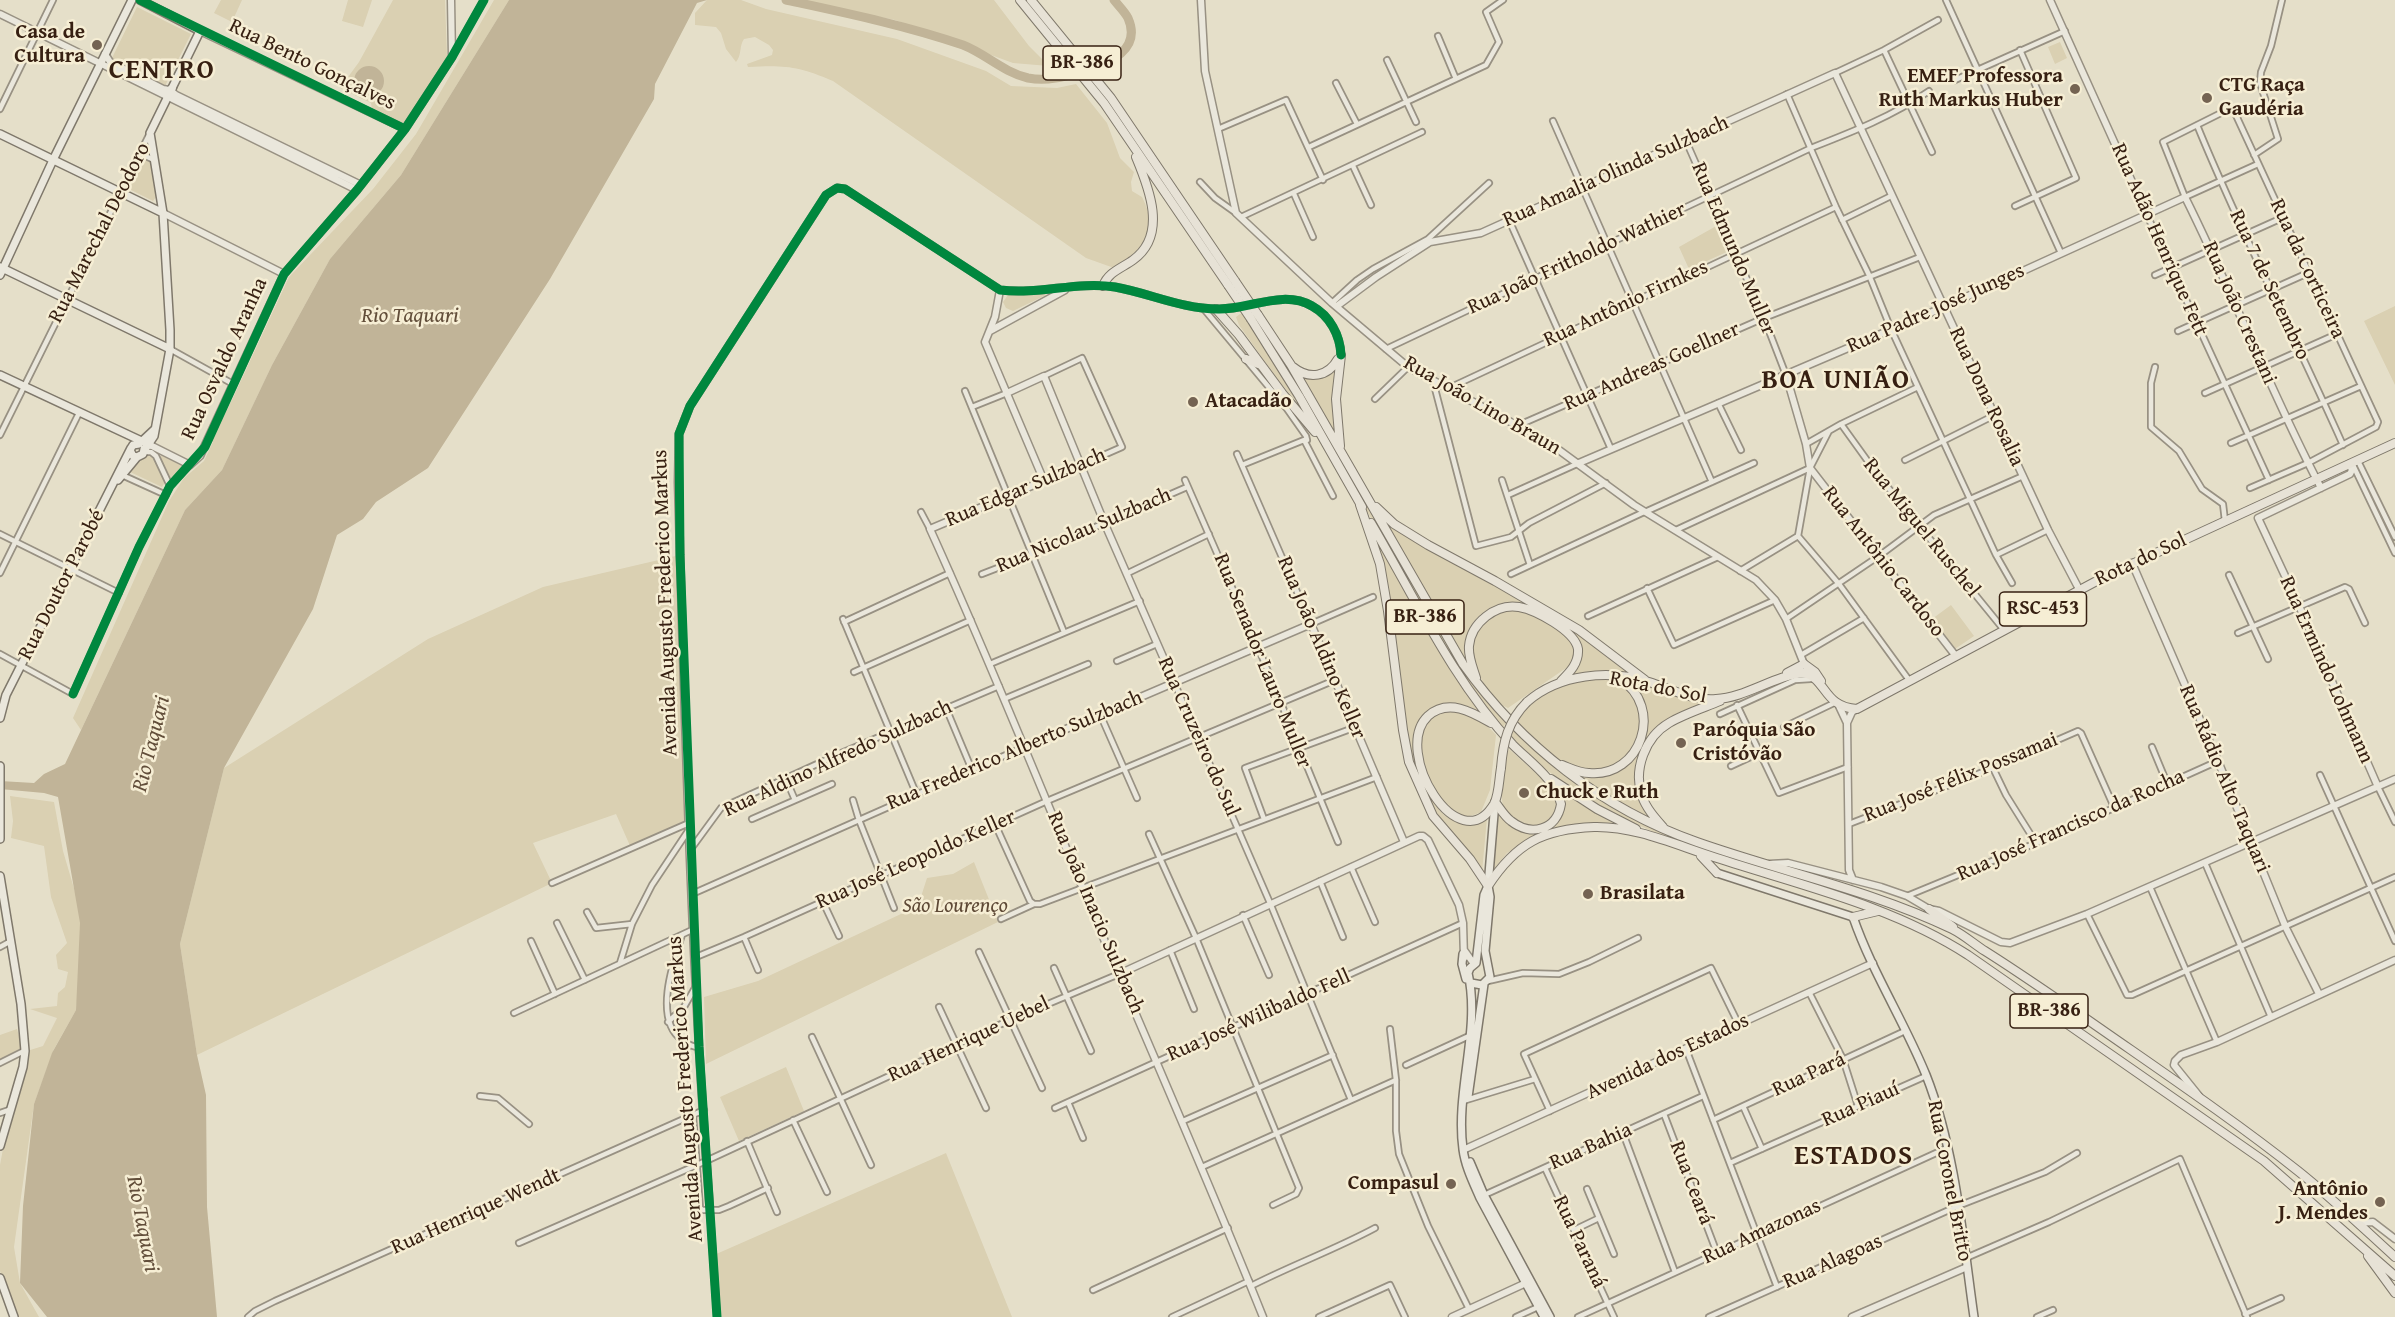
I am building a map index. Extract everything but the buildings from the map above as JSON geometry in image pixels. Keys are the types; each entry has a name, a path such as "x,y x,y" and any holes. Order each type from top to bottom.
{"highway":[{"name":"BR-386","path":"1020,0 1051,30 1111,98 1232,283 1291,365 1445,633 1478,685 1532,744 1606,800 1666,830 1697,842 1880,899 1956,931 2290,1164 2395,1257"},
{"name":"BR-386","path":"1031,0 1131,144 1232,283"},
{"path":"1099,286 1111,273 1137,257 1152,228 1154,216 1149,190 1131,144"},
{"path":"1216,309 1327,446"},
{"name":"BR-386","path":"1255,317 1360,505 1455,668 1495,726 1542,773 1597,809 1652,837 1884,910 1928,931 1968,955 2245,1148 2289,1181 2395,1276"},
{"path":"1291,365 1307,375 1317,375 1330,369 1341,355"},
{"path":"1341,355 1336,399 1341,451"},
{"path":"1246,359 1263,366"},
{"name":"Rota do Sol","path":"1857,709 2079,589 2316,479 2355,466 2395,443"},
{"path":"1369,499 1394,524 1579,630 1646,681"},
{"path":"1360,505 1374,541 1382,576 1402,730 1409,762 1433,816 1466,854 1488,886 1505,860 1515,850 1529,842 1561,831 1606,827 1652,837"},
{"path":"1478,685 1470,655 1472,634 1485,617 1499,609 1510,607 1518,607 1542,617 1572,636 1576,643 1578,657 1571,671 1561,681"},
{"path":"1804,664 1808,674 1835,702 1857,709"},
{"path":"1779,680 1799,670 1804,664"},
{"path":"1804,664 1815,672 1835,702"},
{"name":"Rota do Sol","path":"1758,687 1804,664"},
{"name":"Rota do Sol","path":"1496,802 1504,741 1510,725 1527,702 1542,690 1561,681 1586,677 1616,677 1646,681 1699,698 1726,699 1799,673 1808,674"},
{"path":"1553,760 1581,772 1598,773 1617,768 1634,753 1642,735 1642,706 1634,691 1616,677"},
{"path":"1666,830 1642,798 1640,778 1642,757 1652,739 1664,726 1726,699"},
{"path":"1495,726 1470,711 1449,708 1435,712 1425,719 1416,740 1417,751 1431,789 1438,802 1451,816 1460,819 1476,819 1488,812 1496,802 1504,814 1516,824 1537,830 1550,826 1557,817 1561,804 1554,788 1542,773"},
{"path":"1694,851 1717,873"},
{"path":"1929,909 1947,921 1956,931"},
{"path":"1853,917 1884,910"},
{"path":"2359,1243 2395,1293"}],"main road":[{"path":"132,0 1,270 170,348"},
{"name":"Rua Bento Gonçalves","path":"140,0 200,31"},
{"name":"Rua Marechal Deodoro","path":"150,133 200,31"},
{"path":"124,433 136,445 150,445 170,348 170,314 161,197 150,133"},
{"path":"0,134 119,191 161,214"},
{"path":"0,375 124,433 144,452"},
{"path":"137,457 132,454 136,445 155,429"},
{"name":"Rua Doutor Parobé","path":"0,718 1,704 112,486 136,445"},
{"name":"Rua Doutor Parobé","path":"112,486 150,445"},
{"path":"0,766 0,839"},
{"path":"1466,1100 1486,982 1490,974 1485,951 1496,802"},
{"path":"1717,873 1853,917"},
{"path":"0,876 21,1004 25,1051 23,1067 0,1146"},
{"path":"1488,886 1484,895 1475,963 1468,973 1472,983 1472,992 1465,1150 1482,1196 1544,1317"},
{"name":"Rua Coronel Britto","path":"1853,917 1926,1076 1947,1148 1974,1317"},
{"path":"1463,952 1463,969 1472,992"},
{"path":"1475,963 1487,966"},
{"path":"1472,983 1476,985 1486,982"},
{"path":"1482,1196 1550,1317"},
{"path":"0,1278 14,1317"}],"street":[{"path":"0,108 53,0"},
{"path":"451,0 452,57"},
{"name":"Rua Osvaldo Aranha","path":"21,665 73,694 139,547 170,486 206,447 284,274 359,187 405,129 452,57 484,0"},
{"path":"1201,0 1205,71 1238,215"},
{"path":"1486,12 1503,0"},
{"path":"1946,0 2061,254"},
{"name":"Rua Adão Henrique Fett","path":"2050,0 2269,480"},
{"path":"2254,155 2278,139 2260,83 2261,72 2271,46 2282,0"},
{"path":"1309,147 1486,65 1499,42 1481,6"},
{"path":"0,14 166,98 203,112 359,187"},
{"name":"Rua Amalia Olinda Sulzbach","path":"1334,305 1429,240 1481,233 1835,73 1884,50 1938,20"},
{"name":"Rua Bento Gonçalves","path":"200,31 405,129"},
{"path":"1955,80 2065,31"},
{"path":"1438,36 1456,79"},
{"path":"1884,50 1932,152"},
{"path":"2015,206 2076,178 2020,50"},
{"path":"105,54 110,62 163,89 169,90 173,87 174,94 203,112"},
{"path":"1387,60 1416,122"},
{"name":"Rua Dona Rosalia","path":"1835,73 2048,530 2079,589"},
{"path":"1336,83 1357,124"},
{"name":"Rua João Fritholdo Wathier","path":"1386,349 1811,148 1860,129 1910,105 1929,91"},
{"path":"1787,94 1891,329 1996,555 2012,583"},
{"path":"1218,129 1286,100 1323,180"},
{"name":"Rua da Corticeira","path":"2197,125 2229,109 2234,111 2378,422 2376,427 2343,445"},
{"path":"1553,121 1712,482"},
{"name":"Rua João Crestani","path":"2197,125 2165,140 2163,146 2307,463 2321,488"},
{"name":"Rua 7 de Setembro","path":"2197,125 2220,182 2247,235 2343,445"},
{"path":"1238,215 1294,194 1422,132"},
{"name":"Rua Marechal Deodoro","path":"0,435 119,191 150,133"},
{"name":"Rua Edmundo Muller","path":"1686,141 1764,318 1786,375 1806,444 1810,468 1798,536"},
{"path":"139,153 154,160"},
{"name":"Rua Padre José Junges","path":"1579,463 1944,307 2258,164"},
{"path":"1353,166 1371,205"},
{"path":"1200,182 1215,198 1238,215"},
{"path":"1429,240 1489,183"},
{"name":"Avenida Augusto Frederico Markus","path":"717,1317 699,1047 692,894 678,456 680,430 690,406 826,195 837,188 845,189 1000,290 1021,293 1099,286 1115,287 1146,297 1216,309 1239,308 1281,300 1303,302 1321,312 1337,332 1341,355"},
{"path":"1294,194 1313,237"},
{"path":"1842,220 1891,196"},
{"name":"Rua Antônio Firnkes","path":"1449,388 1836,207"},
{"path":"161,214 284,274"},
{"name":"Rua João Lino Braun","path":"1238,215 1334,305 1408,367 1519,425 1579,463 1645,512 1756,580 1775,600 1786,619 1804,664"},
{"path":"2155,275 2282,218"},
{"path":"1509,220 1611,449"},
{"name":"Rua Andreas Goellner","path":"1519,425 1764,318 1869,275 1920,257"},
{"path":"2178,330 2308,273"},
{"path":"989,332 1069,288"},
{"path":"1000,290 997,310 985,342 1044,480"},
{"path":"1203,308 1287,409 1307,440 1242,465"},
{"path":"997,310 1012,318"},
{"path":"2205,393 2337,334"},
{"path":"170,348 233,384"},
{"name":"Rua Edgar Sulzbach","path":"930,529 1122,447 1082,358 1044,376"},
{"path":"1375,399 1408,367"},
{"path":"2155,367 2151,383 2151,427 2179,451 2202,489 2223,504 2225,521"},
{"path":"972,407 1044,376"},
{"name":"Rua Cruzeiro do Sul","path":"1044,376 1104,522 1238,828 1352,1100"},
{"path":"1433,381 1476,546 1511,537 1606,483"},
{"path":"2231,443 2361,386"},
{"path":"1806,444 1841,424 1918,387"},
{"path":"965,391 1064,632"},
{"path":"1718,403 1741,450"},
{"path":"0,573 79,413"},
{"path":"1905,460 1995,415"},
{"name":"Rua Miguel Ruschel","path":"1841,424 1918,526 2004,630"},
{"path":"1676,530 1810,468 1828,431"},
{"path":"1304,440 1333,496"},
{"path":"150,445 190,465"},
{"path":"2250,488 2343,445"},
{"path":"144,452 154,453 170,486"},
{"name":"Rua João Aldino Keller","path":"1237,454 1404,842"},
{"path":"1508,495 1579,463"},
{"path":"1511,574 1754,463"},
{"path":"2246,512 2258,518 2321,488 2355,466"},
{"path":"2355,466 2395,537"},
{"path":"2355,466 2395,553"},
{"name":"Rua Antônio Cardoso","path":"1810,468 1955,655"},
{"path":"122,475 166,495"},
{"path":"1786,619 1879,556 1934,515 2023,476"},
{"name":"Rua Senador Lauro Muller","path":"1185,480 1258,647 1338,842"},
{"path":"1502,480 1530,565"},
{"name":"Rua Nicolau Sulzbach","path":"982,574 1187,487"},
{"name":"Rua João Inacio Sulzbach","path":"921,512 1005,699 1228,1228 1263,1317"},
{"name":"Rua Ermindo Lohmann","path":"2258,518 2395,822"},
{"path":"1996,555 2048,530"},
{"path":"0,534 118,593"},
{"path":"1128,573 1209,534"},
{"path":"1740,571 1798,536 1839,584 1909,681"},
{"path":"1588,616 1718,557"},
{"name":"Rua Rádio Alto Taquari","path":"2132,563 2218,761 2286,928 2319,994"},
{"path":"916,793 844,620 950,573"},
{"path":"2229,575 2268,659"},
{"path":"2238,633 2253,629 2345,587 2349,589 2365,623"},
{"path":"1647,588 1674,645 1775,600"},
{"name":"Rua Frederico Alberto Sulzbach","path":"692,894 916,793 1373,597"},
{"path":"990,664 1140,601"},
{"path":"1801,655 1864,618"},
{"path":"854,672 971,620"},
{"path":"1117,661 1157,644"},
{"path":"0,654 21,665"},
{"path":"1005,699 1088,664"},
{"path":"1720,714 1795,680 1805,678 1816,681"},
{"name":"Rua José Leopoldo Keller","path":"696,957 744,938 1047,801 1335,680"},
{"name":"Rua Aldino Alfredo Sulzbach","path":"691,849 721,808 999,686"},
{"path":"1784,727 1835,702 1847,723"},
{"path":"1737,705 1779,793 1848,767"},
{"path":"946,708 972,770"},
{"path":"1853,880 1849,870 1847,723 1852,712 1857,709"},
{"path":"1100,714 1137,798"},
{"path":"1264,819 1245,768 1356,727"},
{"name":"Rua José Félix Possamai","path":"1849,824 1993,768 2073,732 2081,733 2114,807"},
{"path":"2152,747 2167,783"},
{"path":"1731,766 1760,753"},
{"name":"Rua José Francisco da Rocha","path":"1907,896 1924,891 2036,843 2218,761"},
{"path":"1993,768 2006,795 2036,843"},
{"path":"2320,775 2395,941"},
{"path":"1001,918 1377,777"},
{"path":"786,779 795,800"},
{"path":"1768,864 1788,863 1907,896 1929,909 1944,913 2006,944 2087,914 2395,779"},
{"path":"752,819 832,784"},
{"path":"853,800 858,819 894,908"},
{"path":"995,824 1030,901 1037,904"},
{"path":"552,883 690,825"},
{"path":"620,963 632,924 652,885 690,825"},
{"path":"1149,834 1196,938 1299,1188 1299,1192 1292,1197 1273,1205"},
{"name":"Rua Henrique Uebel","path":"519,1243 706,1161 1010,1020 1119,974 1419,836 1428,840 1459,905 1463,923"},
{"path":"2205,862 2271,1017"},
{"path":"1351,867 1375,922"},
{"path":"1845,878 1849,870"},
{"path":"2087,914 2127,995 2132,995 2286,928 2395,877"},
{"path":"1320,881 1343,937"},
{"path":"2150,887 2217,1042"},
{"path":"1922,905 1924,891"},
{"path":"823,902 839,936"},
{"path":"587,912 596,928 632,924"},
{"path":"1243,915 1269,975"},
{"path":"557,923 585,980"},
{"path":"1463,923 1463,952 1468,973"},
{"name":"Rua José Wilibaldo Fell","path":"1054,1108 1463,923"},
{"path":"514,1013 694,929"},
{"path":"682,935 668,981 668,1022 677,1037 693,1047 699,1047"},
{"path":"744,938 758,970"},
{"path":"1486,982 1523,973 1559,974 1638,938"},
{"path":"0,947 11,941"},
{"path":"531,941 555,994"},
{"path":"1170,950 1194,1009"},
{"path":"979,952 1042,1088"},
{"path":"1463,952 1475,963"},
{"path":"2205,1103 2176,1069 2175,1061 2181,1055 2217,1042 2395,960"},
{"name":"Avenida dos Estados","path":"1465,1150 1873,963"},
{"path":"1054,968 1091,1051"},
{"path":"1550,1111 1524,1054 1711,968 1738,1025"},
{"path":"668,1022 684,1007 697,984"},
{"path":"1809,992 1843,1059 1858,1106"},
{"path":"939,1007 986,1107"},
{"path":"1390,1029 1396,1080 1396,1131 1399,1154 1428,1226 1473,1317"},
{"name":"Rua Pará","path":"1713,1120 1905,1031"},
{"path":"1406,1065 1469,1036"},
{"path":"812,1037 871,1165"},
{"path":"1686,1049 1777,1287"},
{"path":"0,1063 25,1051"},
{"path":"1183,1121 1334,1054"},
{"name":"Rua Piauí","path":"1730,1163 1926,1076"},
{"path":"1466,1100 1535,1079"},
{"path":"1202,1167 1396,1080"},
{"path":"480,1096 498,1098 529,1124"},
{"name":"Rua Bahia","path":"1482,1196 1703,1096"},
{"path":"1068,1102 1083,1138"},
{"path":"1743,1106 1761,1149"},
{"path":"0,1113 9,1110"},
{"name":"Rua Henrique Wendt","path":"248,1316 704,1110"},
{"name":"Rua Ceará","path":"1664,1114 1717,1253"},
{"path":"693,1115 699,1205 703,1210 710,1211 729,1206 768,1188"},
{"path":"793,1120 827,1192"},
{"path":"1623,1132 1675,1272"},
{"path":"747,1141 777,1212"},
{"name":"Rua Amazonas","path":"1578,1317 1947,1148"},
{"name":"Rua Alagoas","path":"1709,1317 1958,1206 2045,1172 2077,1154"},
{"path":"1965,1258 2049,1222 2180,1159 2246,1315 2281,1298"},
{"name":"Rua Paraná","path":"1545,1168 1614,1317"},
{"path":"1587,1189 1614,1254"},
{"path":"1574,1230 1599,1218"},
{"path":"2358,1223 2373,1222 2395,1239"},
{"path":"1093,1290 1228,1228"},
{"path":"1172,1317 1288,1266 1339,1247 1375,1228"},
{"path":"1852,1317 1967,1267"},
{"path":"1452,1317 1526,1283"},
{"path":"1319,1317 1390,1285 1405,1317"},
{"path":"1516,1317 1538,1307"},
{"path":"2037,1317 2053,1310"}],"green space":[{"path":"221,0 242,0 232,22 214,13"},
{"path":"348,0 372,0 363,27 342,21"},
{"path":"393,0 445,0 447,57 404,124 372,109 371,103 340,88 359,62"},
{"path":"494,0 509,0 401,175 330,259 272,365 222,470 185,510 81,730 73,718 169,501 184,478 204,461 213,442 211,441 289,277 373,189 416,134"},
{"path":"707,0 741,0 766,9 897,39 986,71 1011,86 1057,88 1076,84 1107,123 1120,158 1134,172 1131,182 1132,191 1142,197 1149,220 1145,239 1133,254 1114,268 1086,258 833,81 791,68 748,67 747,64 772,55 773,50 769,45 755,37 744,39 736,62 726,49 721,33 716,27 695,25 695,13"},
{"path":"795,0 994,0 1029,46 1049,66 1013,63 895,20"},
{"path":"137,7 191,34 165,86 111,60"},
{"path":"2060,42 2067,58 2055,64 2048,47"},
{"path":"145,158 150,162 156,197 153,201 129,189"},
{"path":"1718,225 1729,251 1689,269 1679,247"},
{"path":"1008,295 1046,295 1013,311 1006,308 1003,302"},
{"path":"2395,306 2395,385 2364,321"},
{"path":"1243,314 1252,326 1307,414 1278,380 1239,325 1236,317"},
{"path":"1256,316 1299,384 1469,677 1498,714 1507,721 1502,729 1477,697 1453,659 1254,317"},
{"path":"1337,369 1334,396 1335,438 1298,373 1309,377 1324,378"},
{"path":"148,452 153,454 165,482 162,487 128,471"},
{"path":"162,454 186,465 171,482 160,457"},
{"path":"1383,520 1574,628 1609,658 1636,677 1569,677 1577,664 1574,635 1563,624 1542,611 1512,602 1490,608 1472,624 1466,643 1468,666"},
{"path":"1376,536 1484,714 1472,707 1461,705 1443,708 1427,716 1419,724 1416,734 1421,774 1440,810 1447,817 1462,822 1487,818 1482,872 1434,814 1420,781 1408,740 1382,561"},
{"path":"680,555 690,822 631,848 616,814 533,843 552,883 197,1055 180,944 224,768 428,639 543,587"},
{"path":"1951,605 1974,636 1955,649 1932,619"},
{"path":"1518,609 1560,630 1574,646 1575,656 1569,666 1508,708 1495,699 1482,681 1475,663 1474,640 1484,623 1493,616"},
{"path":"1587,678 1615,679 1629,687 1637,701 1640,717 1638,735 1630,752 1618,764 1600,771 1579,769 1561,761 1517,722 1527,705 1536,698 1546,692"},
{"path":"1630,681 1704,705 1660,725 1636,777 1656,822 1607,797 1564,768 1581,774 1617,770 1644,735 1637,691"},
{"path":"1448,710 1474,718 1496,735 1490,790 1481,812 1469,816 1454,814 1443,805 1430,782 1423,755 1422,742 1428,721"},
{"path":"1513,729 1557,768 1626,814 1843,890 1842,895 1707,852 1623,818 1583,796 1545,769 1509,736"},
{"path":"1509,749 1551,787 1558,802 1553,819 1537,828 1518,822 1507,814 1504,808 1502,782"},
{"path":"1556,786 1636,832 1604,825 1528,840 1507,853 1494,869 1499,810 1515,827 1551,827 1562,813 1561,798"},
{"path":"10,796 54,802 63,851 85,926 76,1010 54,1049 34,1104 14,1247 20,1283 39,1317 17,1317 0,1271 0,1165 10,1111 27,1051 43,1046 57,1018 30,1009 57,1006 58,993 65,987 68,972 58,969 56,955 67,943 51,897 44,846 11,838 13,821"},
{"name":"São Lourenço","path":"974,862 998,922 706,1064 704,997 758,981 918,906 927,878 953,874"},
{"path":"17,1029 23,1050 0,1059 0,1035"},
{"path":"786,1067 804,1111 739,1141 720,1097"},
{"path":"946,1153 1012,1317 717,1317 714,1255"}],"water":[{"name":"Rio Taquari","path":"509,0 707,0 697,3 655,84 654,99 550,279 428,468 376,502 363,519 337,535 313,609 224,768 180,944 197,1055 206,1095 207,1207 217,1317 47,1317 20,1283 23,1206 34,1104 52,1053 76,1010 80,923 58,797 44,793 0,789 0,781 34,783 44,774 65,764 185,510 222,470 272,365 330,259 401,175"},
{"path":"369,66 379,71 384,81 379,91 369,96 359,91 354,81 359,71"}],"waterway":[{"path":"786,0 919,31 963,45 1019,75 1043,79 1095,67 1113,59 1127,47 1131,39 1128,18 1114,0"}],"cycle path":[{"path":"140,0 405,129"},
{"path":"73,694 139,547 170,486 205,447 284,274 357,190 405,129 452,57 484,0"},
{"path":"717,1317 699,1047 680,555 679,434 690,406 826,195 837,188 845,189 1000,290 1115,287 1179,304 1218,309 1277,300 1301,301 1318,310 1329,321 1339,340 1341,355"}],"place":[{"name":"Casa de Cultura","path":"97,45"},
{"name":"EMEF Professora Ruth Markus Huber","path":"2075,89"},
{"name":"CTG Raça Gaudéria","path":"2207,98"},
{"name":"Atacadão","path":"1193,402"},
{"name":"Paróquia São Cristóvão","path":"1681,743"},
{"name":"Chuck e Ruth","path":"1524,793"},
{"name":"Brasilata","path":"1588,894"},
{"name":"Compasul","path":"1451,1184"},
{"name":"Antônio J. Mendes","path":"2380,1202"}],"district":[{"name":"CENTRO","path":"162,71"},
{"name":"BOA UNIÃO","path":"1836,381"},
{"name":"ESTADOS","path":"1854,1157"}]}
